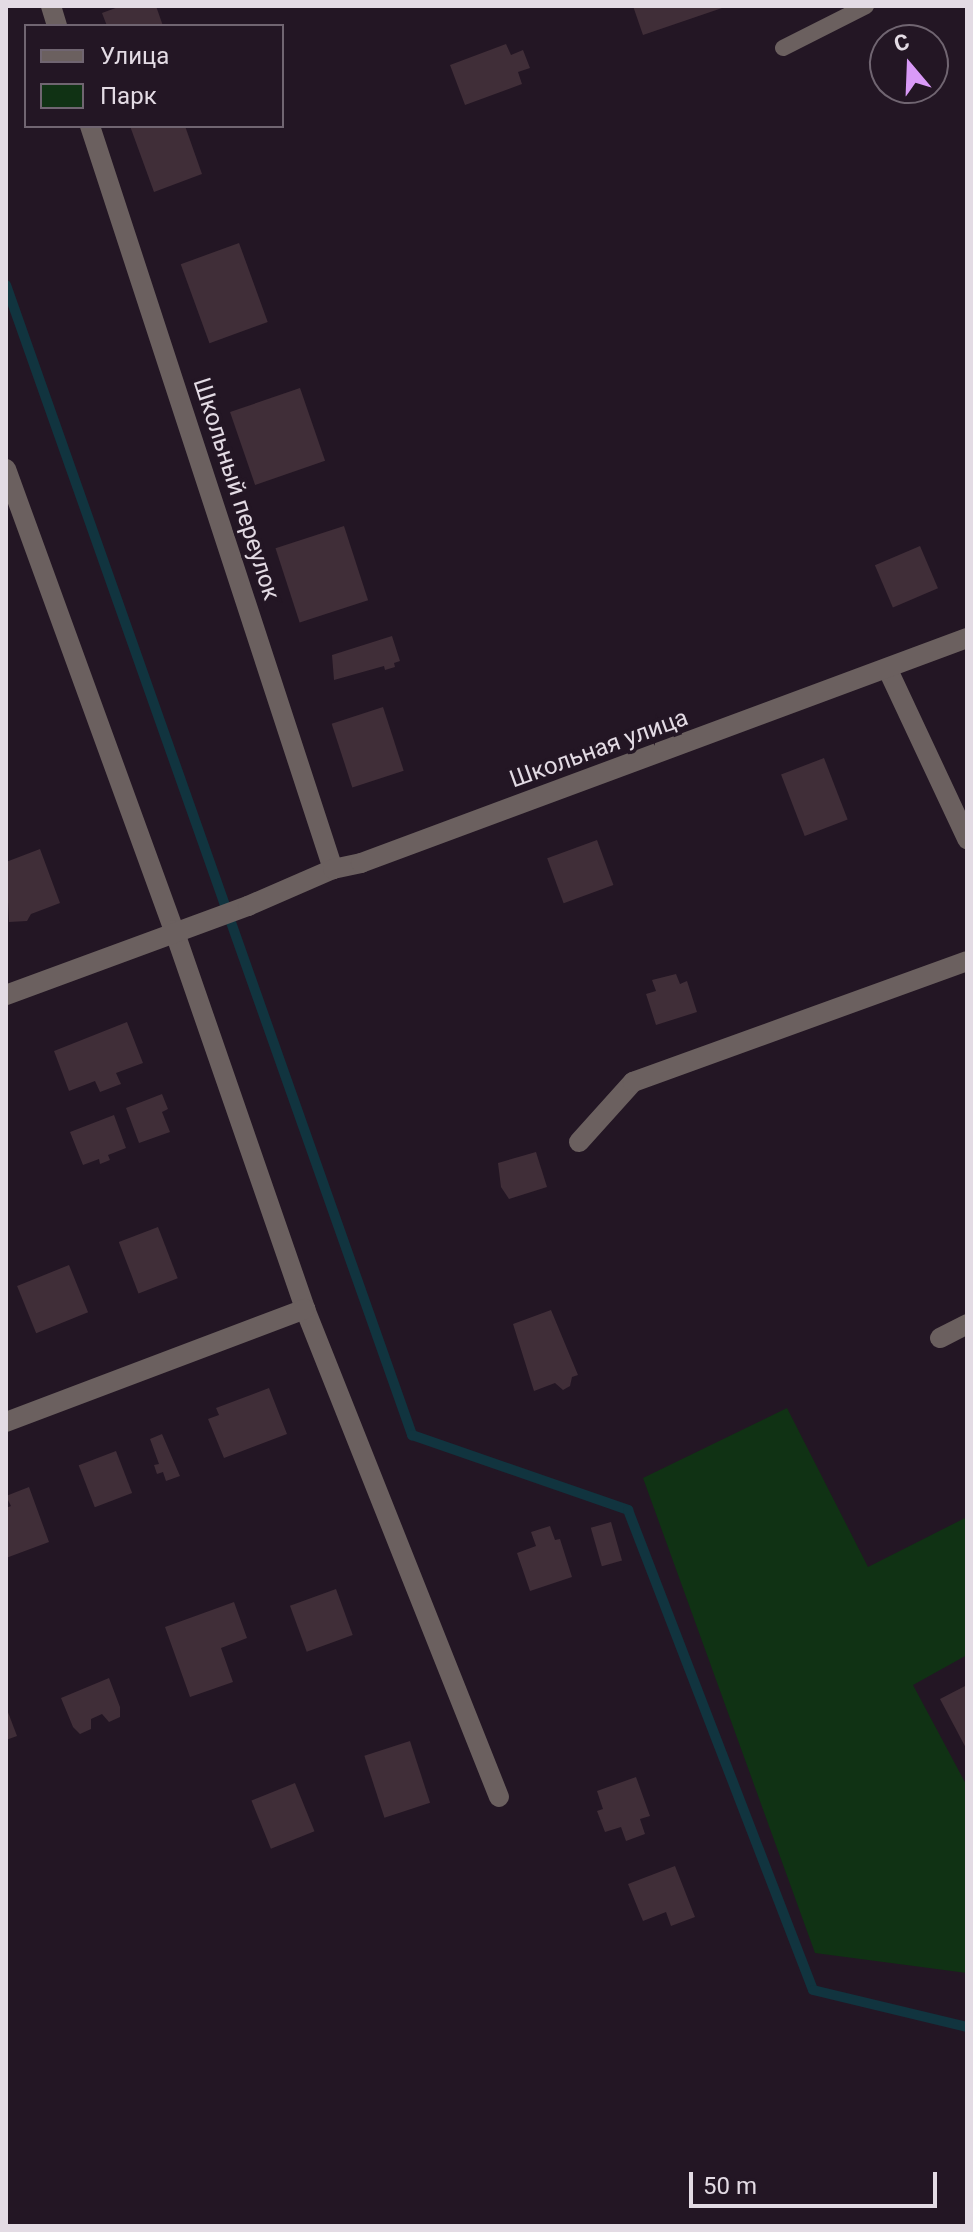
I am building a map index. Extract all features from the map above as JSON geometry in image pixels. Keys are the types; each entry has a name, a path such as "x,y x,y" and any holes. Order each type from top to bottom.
{"street":[{"name":"Школьный переулок","path":"91,128 333,869"},
{"path":"6,469 174,930 305,1309 499,1797"},
{"name":"Школьная улица","path":"174,930 248,906 333,869 361,863 888,670 967,638"},
{"path":"888,670 967,839"},
{"path":"6,995 174,930"},
{"path":"579,1142 633,1082 967,961"},
{"path":"6,1422 305,1309"},
{"path":"940,1338 967,1324"}],"lane":[{"path":"783,48 866,6"}],"green space":[{"path":"787,1408 868,1567 967,1517 967,1655 913,1685 967,1786 967,1973 815,1953 643,1478"}],"building":[{"path":"121,6 156,6 162,24 106,24 102,13"},
{"path":"633,6 725,6 725,7 643,35"},
{"path":"506,44 511,55 523,50 530,68 518,72 522,84 465,105 450,65"},
{"path":"131,128 186,128 202,174 154,192"},
{"path":"239,243 268,322 209,343 181,264"},
{"path":"300,388 325,461 255,485 230,412"},
{"path":"344,526 368,600 300,622 276,548"},
{"path":"920,546 938,588 893,607 875,565"},
{"path":"392,636 400,661 394,663 395,667 385,670 384,666 334,680 332,655"},
{"path":"383,707 404,771 352,787 332,724"},
{"path":"824,758 848,820 805,836 781,774"},
{"path":"597,840 613,885 564,903 547,858"},
{"path":"40,849 60,903 31,914 27,921 9,922 6,862"},
{"path":"676,974 680,984 687,981 697,1012 656,1025 646,994 656,991 652,980"},
{"path":"127,1022 143,1063 116,1073 121,1084 100,1092 95,1081 69,1091 54,1051"},
{"path":"162,1094 168,1109 162,1112 170,1132 139,1143 126,1108"},
{"path":"114,1115 126,1148 108,1155 110,1160 100,1164 99,1159 83,1165 70,1132"},
{"path":"536,1152 547,1187 509,1199 501,1187 498,1163"},
{"path":"158,1227 178,1278 138,1293 119,1242"},
{"path":"69,1265 88,1312 36,1333 17,1286"},
{"path":"551,1310 578,1375 572,1377 570,1386 563,1390 555,1383 534,1391 513,1324"},
{"path":"269,1388 287,1434 224,1458 208,1419 219,1415 216,1408"},
{"path":"162,1434 180,1476 166,1481 163,1472 157,1474 154,1465 159,1464 150,1439"},
{"path":"116,1451 132,1493 95,1507 79,1465"},
{"path":"29,1487 49,1542 6,1558 6,1508 11,1506 6,1496"},
{"path":"611,1522 622,1560 602,1566 591,1528"},
{"path":"550,1526 555,1540 560,1539 572,1577 530,1591 517,1553 536,1546 531,1532"},
{"path":"336,1589 353,1635 307,1652 290,1606"},
{"path":"234,1602 247,1638 221,1648 233,1682 190,1697 165,1627"},
{"path":"109,1678 120,1707 120,1717 109,1722 102,1714 91,1719 91,1729 80,1734 73,1727 61,1698"},
{"path":"967,1685 967,1750 940,1699"},
{"path":"6,1707 17,1736 6,1740"},
{"path":"410,1741 430,1803 384,1818 364,1756"},
{"path":"636,1777 650,1816 640,1819 645,1834 626,1841 621,1827 605,1832 597,1811 603,1809 597,1791"},
{"path":"295,1783 314,1831 271,1849 251,1801"},
{"path":"675,1866 695,1917 671,1926 666,1912 643,1921 628,1884"}],"waterway":[{"path":"6,285 412,1435 628,1510 813,1990 967,2027"}]}
